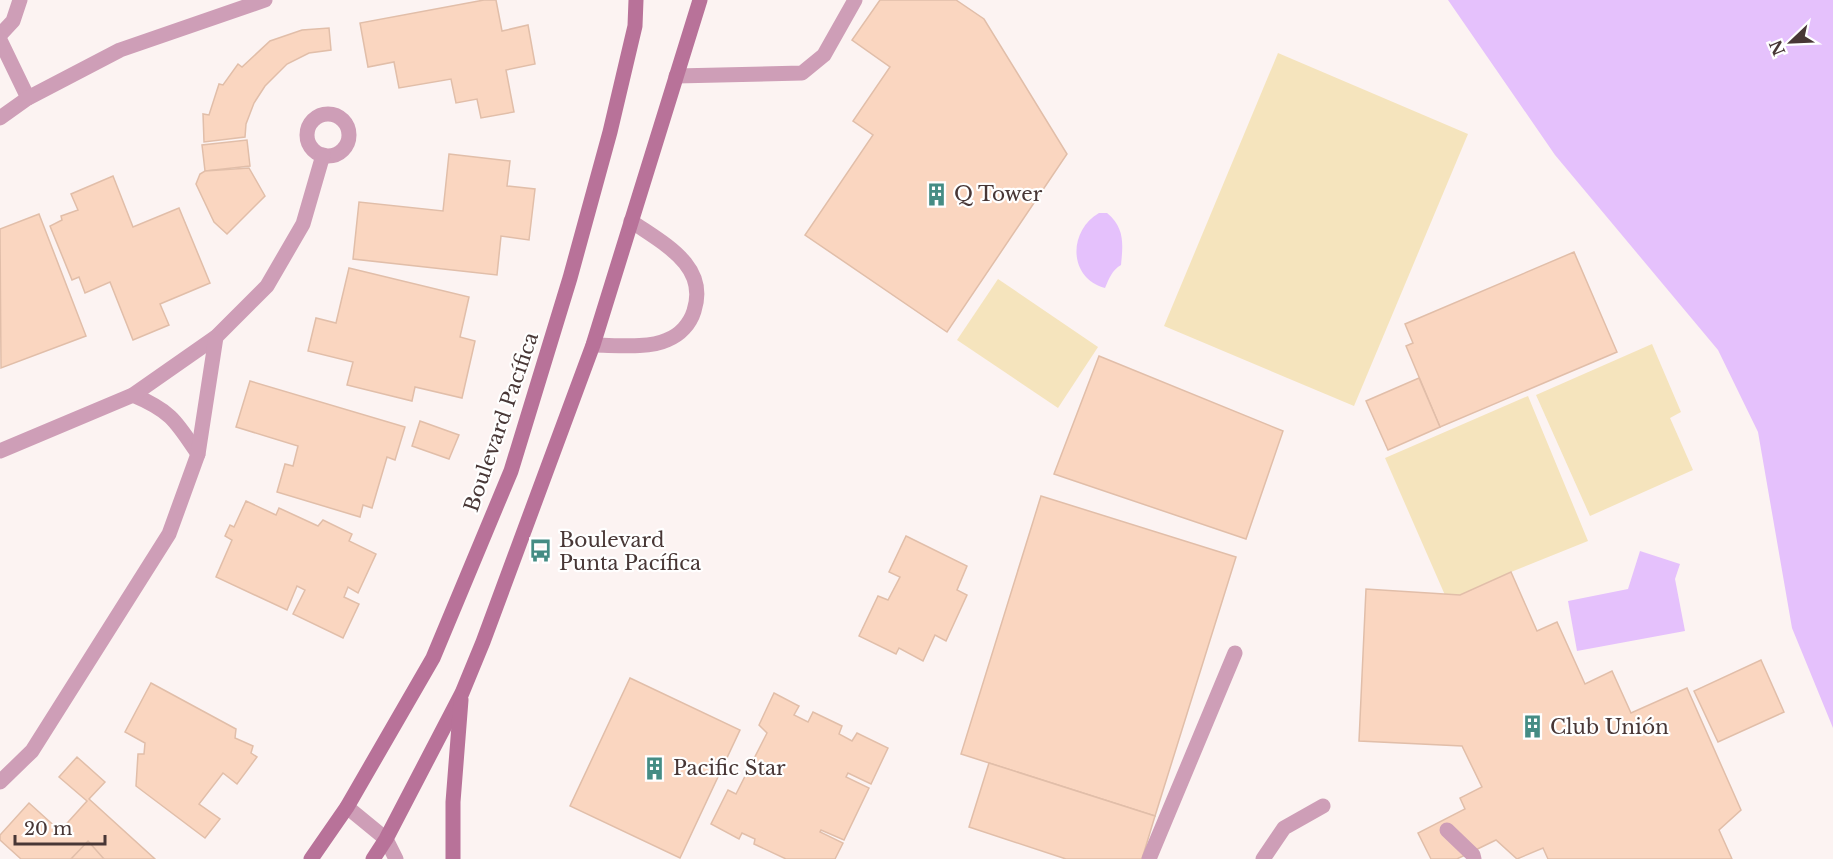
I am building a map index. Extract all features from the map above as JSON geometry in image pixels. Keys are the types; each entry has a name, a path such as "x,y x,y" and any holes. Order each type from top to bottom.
{"street":[{"path":"0,34 13,21 20,0"},
{"path":"0,118 28,98 120,50 265,0"},
{"name":"Boulevard Pacífica","path":"310,859 346,807 433,658 511,471 570,278 610,132 634,26 636,0"},
{"path":"373,859 386,839 462,693 593,345 700,0"},
{"path":"676,76 802,73 824,55 855,0"},
{"path":"0,40 28,98"},
{"path":"0,451 133,395 216,337 267,286 277,269 303,224 323,155"},
{"path":"593,345 650,344 666,341 681,332 691,320 698,298 692,271 676,252 631,221"},
{"path":"0,782 32,751 169,534 198,454 216,337"},
{"path":"133,395 155,404 175,420 198,454"},
{"path":"1149,859 1235,653"},
{"path":"453,859 453,802 462,693"},
{"path":"1263,859 1284,828 1323,806"},
{"path":"346,807 386,839 396,859"},
{"path":"1447,830 1473,855 1474,859"}],"shaded area":[{"path":"1448,0 1833,0 1833,728 1792,628 1758,432 1718,350 1555,155"},
{"path":"1278,53 1468,134 1354,406 1164,326"},
{"path":"1099,213 1107,213 1113,219 1122,237 1121,265 1113,272 1105,288 1093,283 1084,275 1076,254 1082,231"},
{"path":"998,279 1098,347 1058,408 957,340"},
{"path":"1652,344 1681,412 1670,418 1693,470 1590,516 1536,395"},
{"path":"1528,396 1588,541 1511,572 1448,602 1385,458"},
{"path":"1640,551 1680,564 1675,579 1685,631 1577,651 1568,601 1628,589"}],"building":[{"path":"484,0 496,0 502,31 528,25 535,64 506,70 514,112 481,118 477,99 456,103 451,79 399,88 394,62 368,67 360,23"},
{"name":"Q Tower","path":"880,0 956,0 984,19 1067,154 947,332 805,235 873,135 853,121 890,67 852,40"},
{"path":"329,28 331,50 309,53 287,64 265,86 254,103 246,124 245,137 204,142 203,114 209,115 219,84 223,85 238,64 242,67 270,41 302,30"},
{"path":"247,140 250,166 205,171 202,145"},
{"path":"449,154 510,161 507,186 535,189 529,240 501,236 497,275 353,259 359,202 443,211"},
{"path":"249,168 265,196 227,234 214,222 196,184 200,174 205,171"},
{"path":"113,176 133,227 179,208 210,283 160,304 169,325 133,340 110,282 85,293 79,277 72,280 50,226 62,220 61,216 78,210 71,194"},
{"path":"39,214 86,336 1,368 0,229"},
{"path":"1574,252 1617,352 1440,427 1406,346 1413,343 1405,324"},
{"path":"349,268 469,297 460,337 475,341 462,398 415,387 412,401 347,385 353,362 308,351 316,318 336,323"},
{"path":"1099,356 1283,431 1246,539 1054,474"},
{"path":"1419,378 1440,427 1388,450 1366,401"},
{"path":"250,381 405,427 395,460 387,457 372,508 363,505 360,517 277,492 285,464 293,466 298,446 236,427"},
{"path":"420,421 459,435 449,459 412,446"},
{"path":"1041,496 1236,557 1155,816 961,754"},
{"path":"246,501 276,515 279,508 318,526 323,520 352,534 349,541 376,554 358,593 348,587 344,597 359,604 343,638 293,614 305,590 297,586 287,610 216,577 232,540 225,536 230,525 234,527"},
{"path":"906,536 967,566 957,590 967,595 946,641 935,635 923,661 899,648 896,654 859,636 878,596 888,600 900,577 889,572"},
{"name":"Club Unión","path":"1511,572 1537,631 1557,622 1585,684 1612,671 1631,713 1687,688 1741,810 1719,830 1732,859 1548,859 1543,848 1517,859 1496,840 1457,859 1431,859 1418,833 1465,809 1460,798 1482,787 1462,746 1359,741 1366,589 1460,595"},
{"path":"1761,660 1784,712 1718,742 1694,691"},
{"name":"Pacific Star","path":"630,678 740,730 680,858 570,806"},
{"path":"151,683 236,729 235,738 253,746 251,753 257,757 237,784 223,773 199,804 220,819 205,838 136,786 138,754 144,754 145,743 125,732"},
{"path":"774,693 799,706 794,715 808,722 813,712 842,726 839,734 852,741 857,733 888,748 871,784 848,773 846,777 869,788 844,840 821,830 820,832 843,843 835,859 786,859 754,844 755,839 742,833 739,839 711,824 728,790 736,794 767,733 759,725"},
{"path":"77,757 105,782 89,799 155,859 21,859 0,840 0,835 29,803 60,831 87,801 59,777"},
{"path":"989,763 1155,816 1142,859 1066,859 969,827"},
{"path":"88,841 104,859 71,859"}],"place":[{"name":"Q Tower","path":"936,194"},
{"name":"Boulevard Punta Pacífica","path":"541,551"},
{"name":"Club Unión","path":"1532,727"},
{"name":"Pacific Star","path":"655,768"}]}
